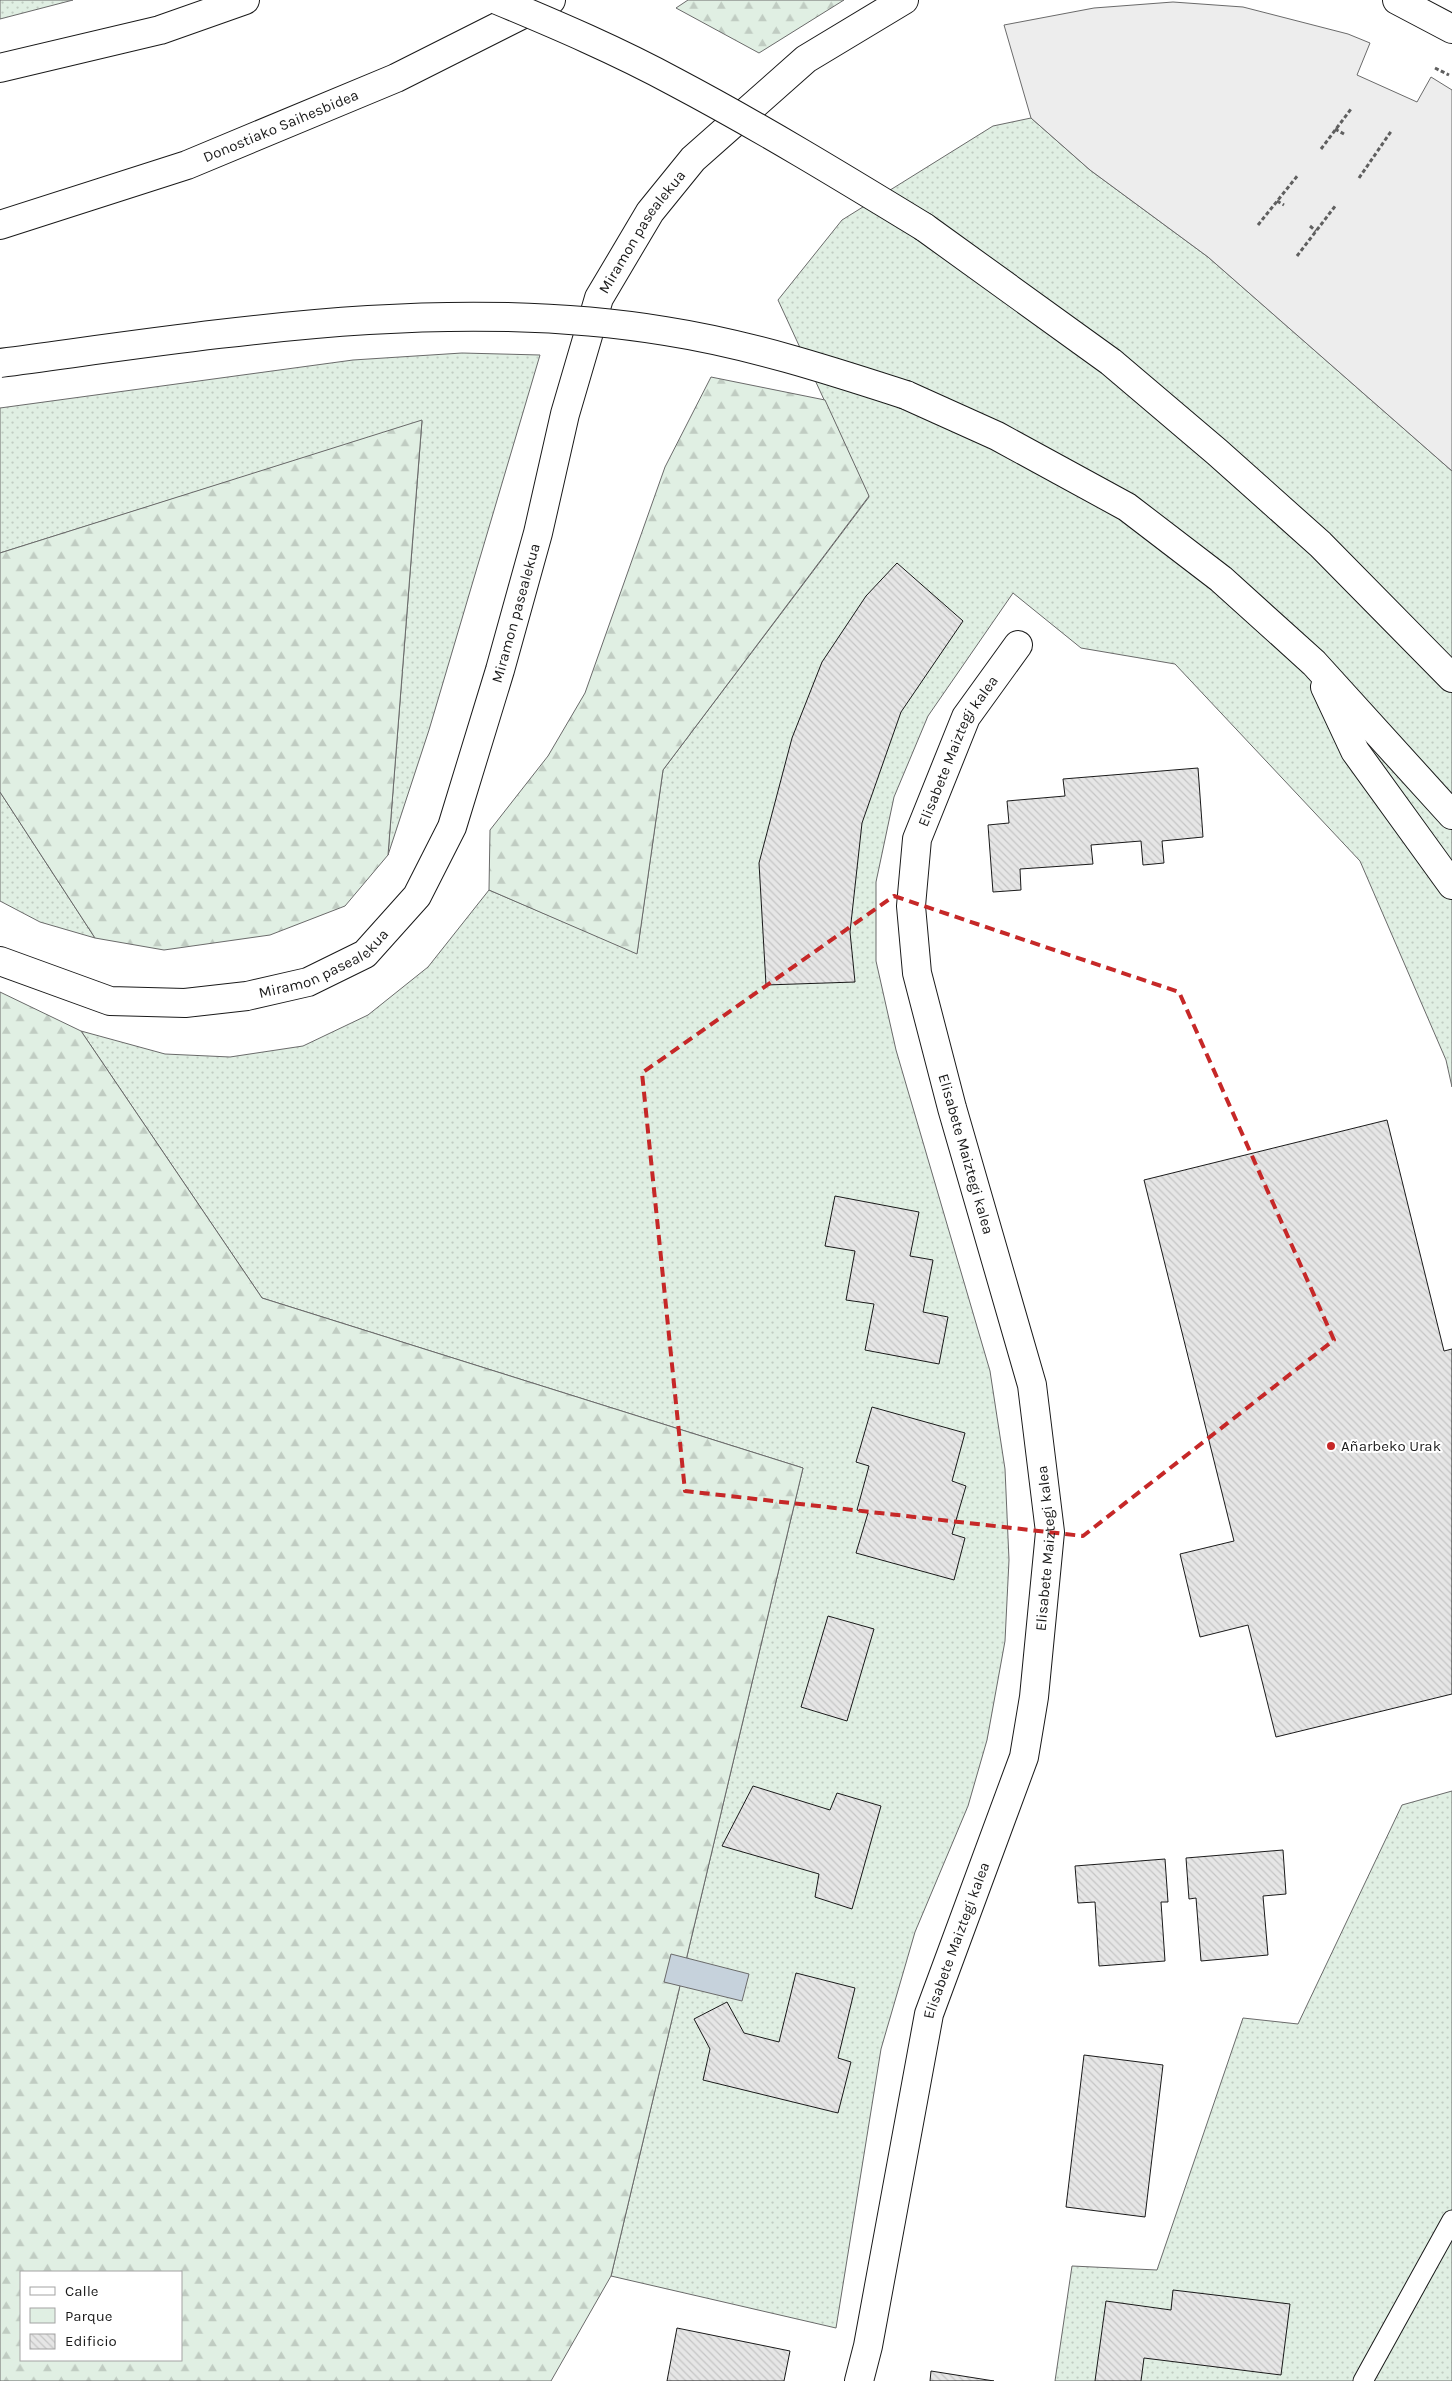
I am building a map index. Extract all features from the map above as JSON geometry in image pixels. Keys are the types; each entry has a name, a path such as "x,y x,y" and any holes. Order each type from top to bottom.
{"main road":[{"path":"0,68 160,30 245,0"},
{"path":"497,0 568,30 674,81 800,152 924,227 1111,362 1217,452 1320,544 1452,678"},
{"name":"Donostiako Saihesbidea","path":"0,225 187,165 396,78 551,0"},
{"name":"Miramon pasealekua","path":"0,961 110,1001 185,1003 248,996 308,982 365,954 417,896 452,827 500,670 536,542 565,414 599,298 650,212 694,159 806,59 904,0"},
{"path":"1397,0 1452,28"},
{"path":"0,363 183,338 323,323 450,317 555,319 665,330 781,355 906,395 997,436 1127,508 1220,579 1314,662 1452,815"},
{"name":"Elisabete Maiztegi kalea","path":"859,2381 868,2346 929,2014 1024,1757 1034,1697 1050,1532 1032,1385 952,1108 917,973 911,906 917,839 966,717 1018,645"},
{"path":"1314,662 1355,751 1452,884"}],"lane":[{"path":"1363,2381 1452,2220"}],"path":[{"path":"1435,68 1449,75"},
{"path":"1321,149 1351,109"},
{"path":"1336,129 1344,134"},
{"path":"1359,178 1392,130"},
{"path":"1369,152 1374,157"},
{"path":"1258,225 1298,176"},
{"path":"1277,200 1284,205"},
{"path":"1297,256 1336,205"},
{"path":"1310,226 1316,231"}],"highlighted area":[{"path":"894,896 1179,992 1334,1340 1083,1536 685,1491 642,1073"}],"green space":[{"path":"0,0 73,0 0,19"},
{"path":"688,0 844,0 759,53 676,8"},
{"path":"1031,118 1090,170 1208,257 1452,471 1452,1087 1446,1060 1360,861 1175,664 1081,648 1013,593 928,716 894,797 876,882 876,961 896,1050 990,1371 1005,1469 1009,1560 1005,1641 987,1740 968,1806 915,1932 881,2049 836,2328 611,2276 803,1468 262,1298 81,1031 165,1054 230,1057 303,1046 368,1015 428,967 489,890 637,953 663,770 869,497 778,300 842,220 993,126"},
{"path":"462,353 540,355 429,730 388,855 422,421 0,553 0,408 353,360"},
{"path":"711,377 825,400 869,496 663,770 637,954 489,890 490,830 548,756 585,693 665,467"},
{"path":"422,420 388,855 345,906 270,935 164,950 95,938 0,792 0,553"},
{"path":"0,792 95,938 40,922 0,901"},
{"path":"0,992 81,1031 262,1298 803,1468 611,2276 551,2381 0,2381"},
{"path":"1452,1791 1452,2381 1055,2381 1072,2266 1157,2270 1243,2018 1298,2024 1402,1805"}],"shaded area":[{"path":"1173,2 1243,7 1348,34 1370,43 1357,75 1417,102 1431,77 1452,90 1452,471 1208,257 1090,170 1031,118 1004,25 1094,8"},
{"path":"671,1954 749,1974 742,2001 664,1982"}],"building":[{"path":"897,563 963,621 901,712 862,823 850,932 855,982 766,985 759,863 792,738 822,662 866,596"},
{"path":"1198,768 1203,837 1162,841 1164,863 1143,865 1141,841 1091,845 1093,864 1020,869 1021,890 993,892 988,825 1009,823 1007,801 1065,796 1063,779"},
{"name":"Añarbeko Urak","path":"1387,1120 1444,1351 1452,1349 1452,1694 1276,1737 1248,1625 1200,1637 1180,1554 1234,1541 1144,1180"},
{"path":"835,1196 919,1212 910,1256 933,1260 923,1312 948,1317 939,1364 865,1350 874,1304 846,1300 855,1251 825,1246"},
{"path":"872,1407 965,1433 952,1481 966,1486 952,1534 965,1538 954,1580 856,1553 868,1513 857,1510 869,1466 856,1462"},
{"path":"828,1616 874,1629 847,1721 801,1707"},
{"path":"753,1786 830,1810 837,1793 881,1806 852,1909 815,1897 819,1874 722,1846"},
{"path":"1283,1850 1286,1894 1263,1896 1268,1955 1201,1961 1196,1898 1189,1899 1186,1858"},
{"path":"1165,1859 1168,1902 1161,1902 1165,1961 1099,1966 1095,1902 1078,1903 1075,1866"},
{"path":"796,1973 855,1988 838,2058 851,2062 838,2113 703,2080 710,2049 694,2019 727,2002 744,2033 779,2042"},
{"path":"1084,2055 1163,2065 1145,2217 1066,2207"},
{"path":"1173,2290 1290,2304 1281,2375 1144,2358 1141,2381 1095,2381 1106,2301 1171,2310"},
{"path":"677,2328 790,2351 784,2381 667,2381"},
{"path":"931,2371 994,2381 930,2381"}],"place":[{"name":"Añarbeko Urak","path":"1331,1446"}]}
